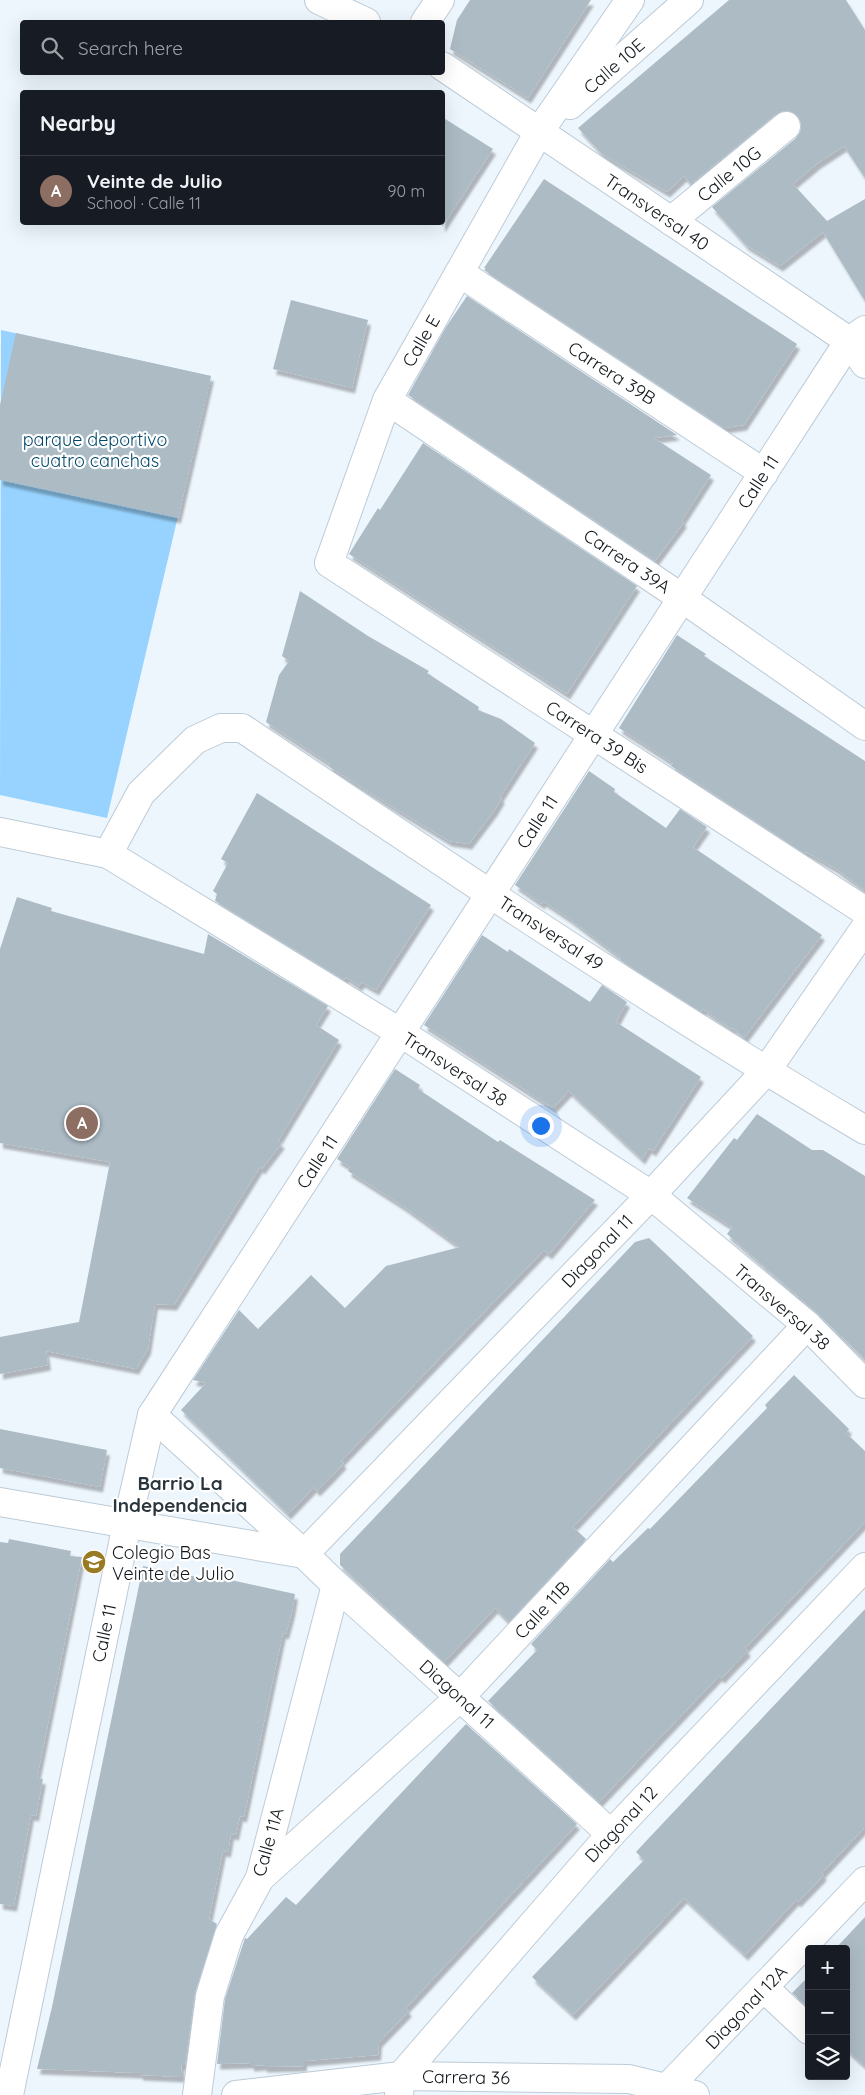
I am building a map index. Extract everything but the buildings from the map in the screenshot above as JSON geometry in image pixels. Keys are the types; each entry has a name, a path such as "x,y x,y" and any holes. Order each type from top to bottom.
{"street":[{"path":"319,0 362,20"},
{"path":"426,20 440,0"},
{"path":"539,132 630,0"},
{"name":"Calle 10E","path":"539,132 689,0"},
{"name":"Transversal 40","path":"445,68 671,221 857,336 865,364"},
{"name":"Calle 10G","path":"671,221 786,126"},
{"name":"Calle E","path":"329,563 387,400 539,132"},
{"name":"Carrera 39B","path":"460,273 764,473"},
{"name":"Calle 11","path":"9,2095 127,1524 152,1415 682,598 857,336"},
{"name":"Carrera 39A","path":"387,400 682,598 865,726"},
{"name":"Carrera 39 Bis","path":"329,563 865,911"},
{"name":"Transversal 49","path":"108,854 141,793 194,740 221,728 242,728 490,894 766,1072 865,1130"},
{"name":"Transversal 38","path":"0,832 108,854 400,1033 651,1195 807,1325 865,1384"},
{"name":"Diagonal 11","path":"304,1554 651,1195 766,1072 865,928"},
{"name":"Calle 11B","path":"260,1878 460,1697 807,1325"},
{"name":"Diagonal 11","path":"152,1415 336,1585 611,1834"},
{"path":"0,1502 304,1554"},
{"name":"Diagonal 12","path":"400,2086 611,1834 865,1567"},
{"name":"Calle 11A","path":"197,2095 210,1996 229,1935 260,1878 336,1585"},
{"name":"Diagonal 12A","path":"667,2088 865,1881"},
{"path":"764,1988 805,2026"},
{"name":"Carrera 36","path":"236,2095 400,2086 667,2088 695,2095"}],"green space":[{"name":"parque deportivo cuatro canchas","path":"1,330 211,376 107,818 0,795"}],"place":[{"name":"Veinte de Julio","path":"82,1123"},
{"name":"Colegio Bas Veinte de Julio","path":"94,1562"}],"district":[{"name":"Barrio La Independencia","path":"180,1494"}]}
